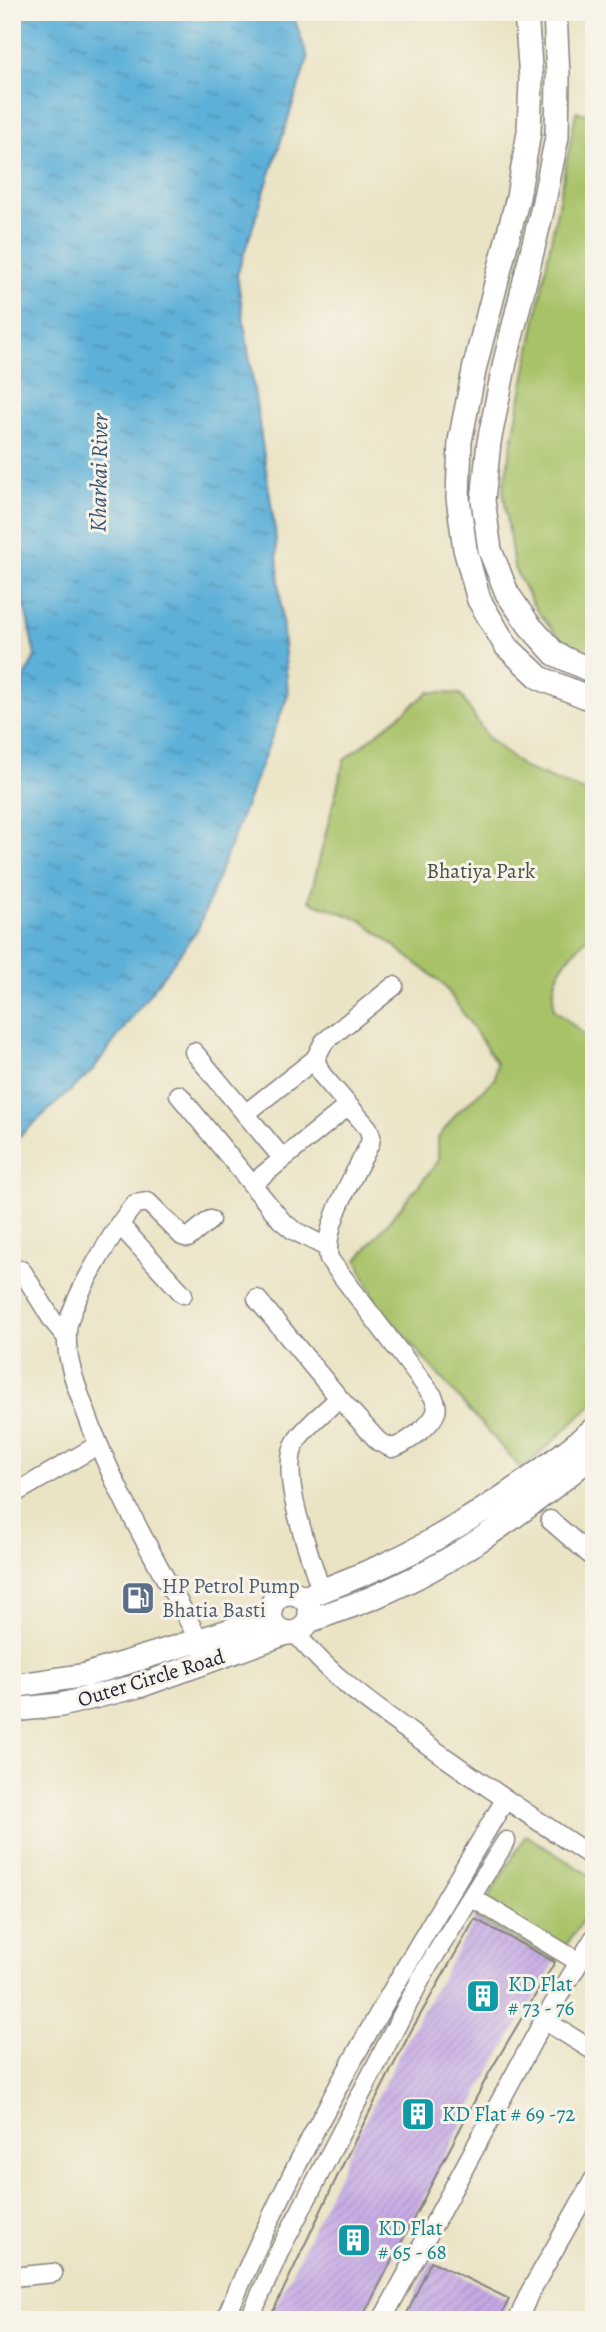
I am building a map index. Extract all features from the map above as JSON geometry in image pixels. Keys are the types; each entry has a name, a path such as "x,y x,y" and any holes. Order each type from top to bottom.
{"main road":[{"path":"526,12 531,79 529,132 518,197 475,366 460,441 458,498 465,549 479,600 506,646 540,678 594,700"},
{"path":"555,12 557,136 542,211 505,362 489,442 483,499 490,550 507,593 529,625 555,654 594,672"},
{"path":"290,1626 274,1602 281,1596 288,1593 313,1595 425,1545 520,1485 594,1429"},
{"path":"290,1626 375,1597 428,1571 512,1518 594,1454"},
{"path":"290,1626 310,1613 313,1595"},
{"name":"Outer Circle Road","path":"12,1685 86,1675 199,1640 290,1626"},
{"name":"Outer Circle Road","path":"12,1710 61,1705 142,1685 290,1626"}],"street":[{"path":"245,1114 315,1059 324,1042 394,986"},
{"path":"194,1052 283,1159"},
{"path":"257,1299 379,1442 392,1448 400,1446 436,1413 437,1405 433,1396 329,1259 326,1247 336,1214 371,1136 368,1128 322,1075 315,1059"},
{"path":"179,1095 281,1220 293,1230 326,1247"},
{"path":"252,1184 348,1106"},
{"path":"199,1640 98,1446 74,1379 67,1338 72,1309 119,1224 135,1204 148,1202 157,1208 177,1231 188,1238 210,1220"},
{"path":"119,1224 183,1294"},
{"path":"12,1274 21,1270 24,1273 67,1338"},
{"path":"313,1595 290,1477 291,1457 297,1440 339,1398"},
{"path":"12,1495 98,1446"},
{"path":"550,1520 594,1558"},
{"path":"290,1626 318,1660 347,1687 505,1800 594,1858"},
{"path":"225,2320 256,2246 380,2009 505,1800"},
{"path":"249,2320 281,2248 425,1971 506,1841"},
{"path":"471,1898 579,1962"},
{"path":"383,2320 544,2020 594,1938"},
{"path":"544,2020 594,2051"},
{"path":"519,2320 529,2294 594,2179"},
{"path":"12,2277 53,2273"}],"green space":[{"path":"576,112 594,115 594,653 564,644 535,608 514,568 503,489"},
{"name":"Bhatiya Park","path":"429,692 460,694 488,738 524,768 594,795 594,931 576,949 558,974 554,1009 594,1043 594,1403 522,1470 377,1305 357,1260 438,1162 438,1138 457,1113 495,1079 496,1062 444,985 361,920 309,901 344,760"},
{"path":"526,1835 594,1878 594,1903 555,1962 475,1919"}],"water":[{"name":"Kharkai River","path":"12,12 292,12 308,58 237,275 275,530 288,695 198,929 92,1071 12,1143 12,704 35,656 12,543"}],"building":[{"path":"475,1919 555,1962 489,2073 361,2320 269,2320 347,2156 411,2031"},
{"path":"431,2261 509,2299 499,2320 404,2320"}],"place":[{"name":"HP Petrol Pump Bhatia Basti","path":"138,1598"},
{"name":"KD Flat # 73 - 76","path":"483,1996"},
{"name":"KD Flat # 69 -72","path":"418,2114"},
{"name":"KD Flat # 65 - 68","path":"354,2240"}]}
